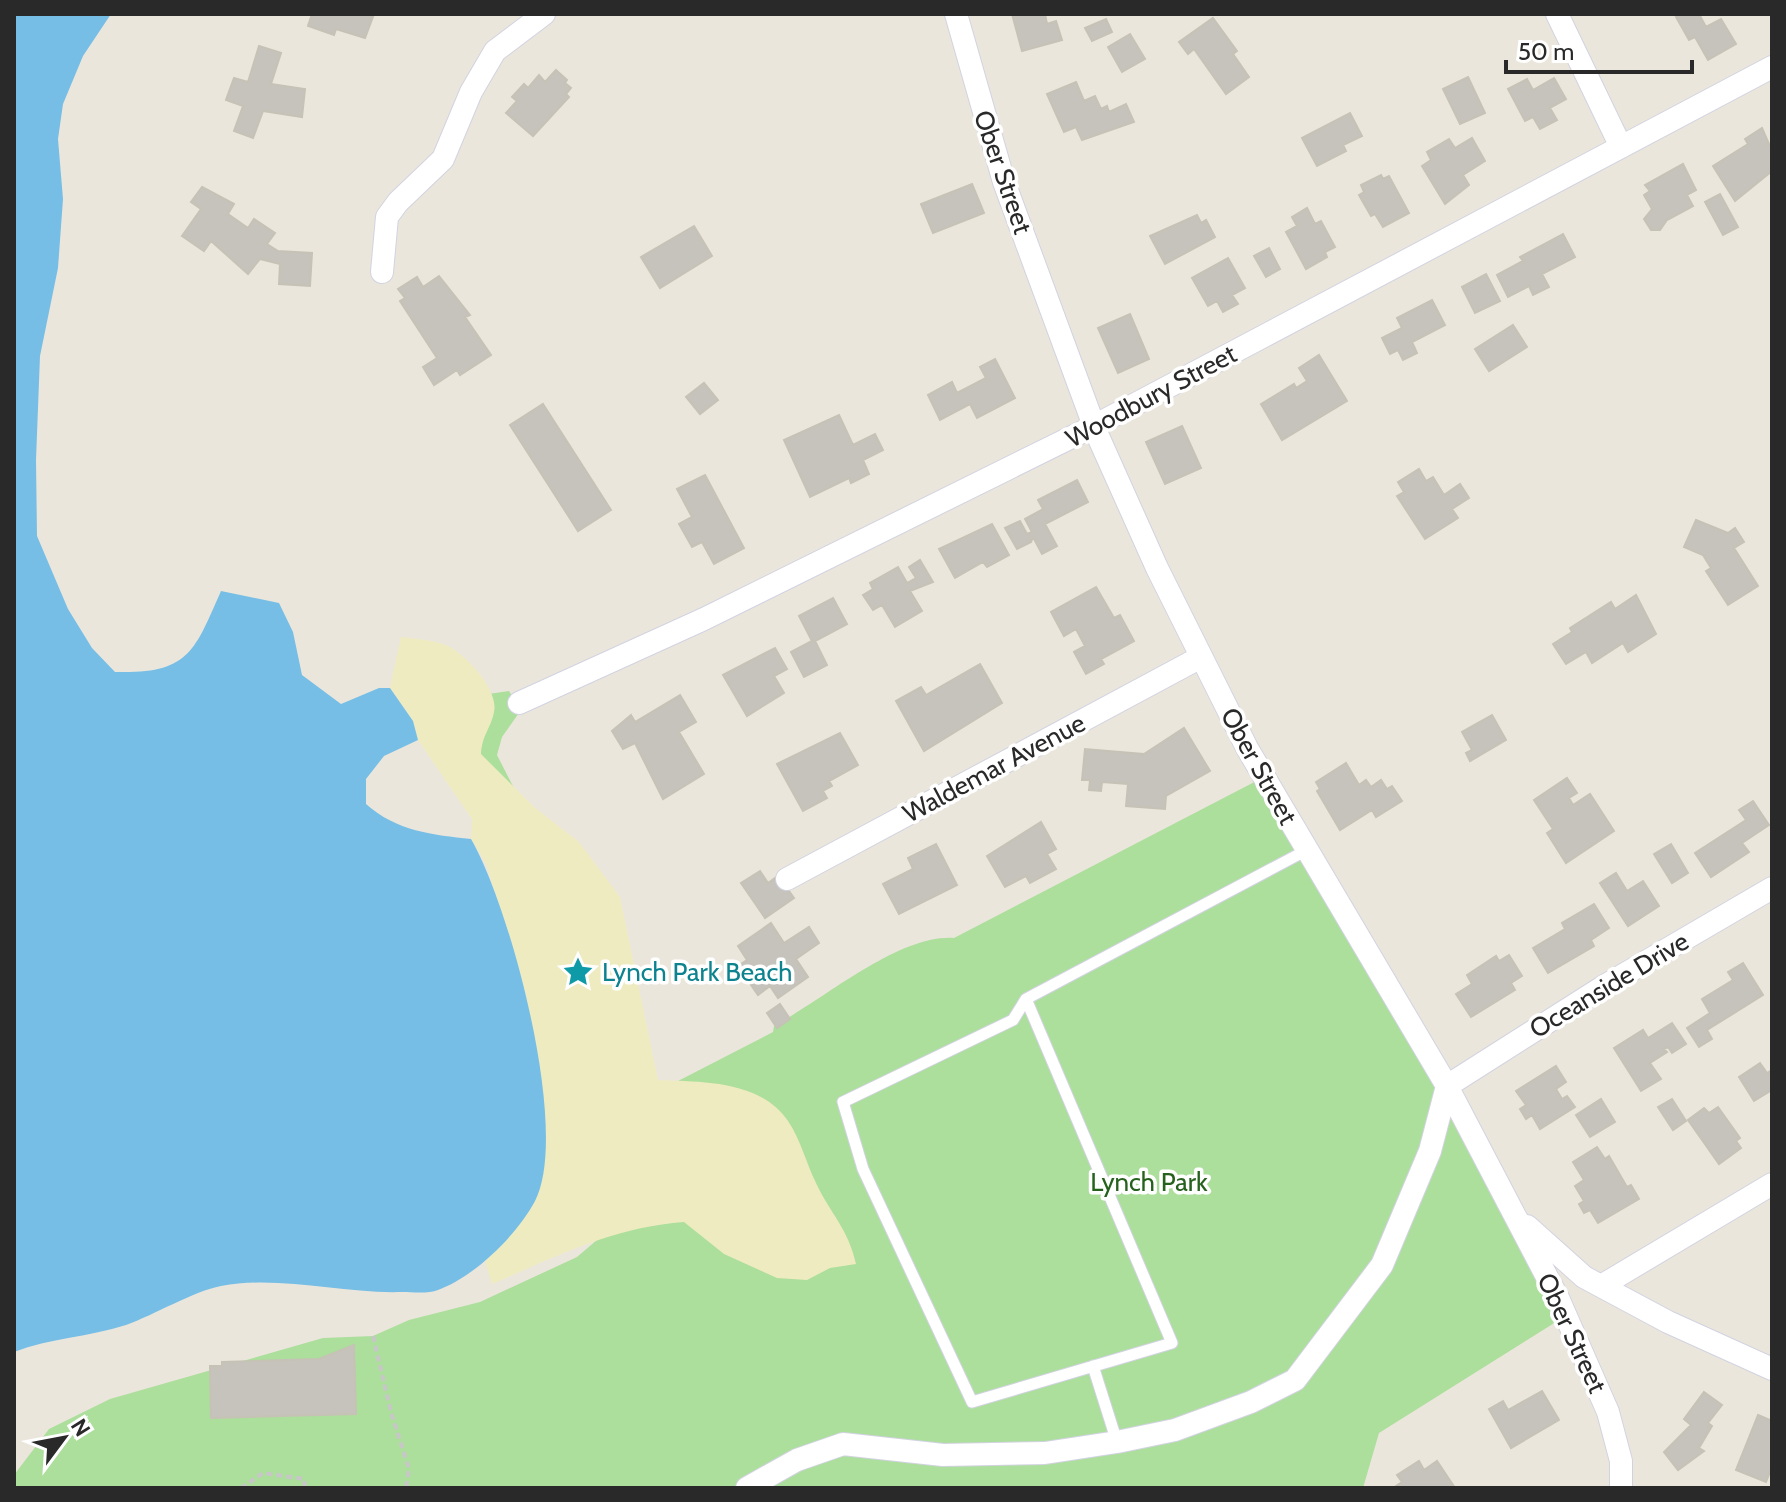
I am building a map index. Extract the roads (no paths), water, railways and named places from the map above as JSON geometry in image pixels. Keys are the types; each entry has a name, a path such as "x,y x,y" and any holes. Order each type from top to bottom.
{"street":[{"path":"382,272 387,217 398,202 443,159 471,92 495,51 544,14"},
{"name":"Ober Street","path":"956,14 1004,182 1094,426 1157,568 1251,756 1447,1086 1592,1368 1621,1461 1621,1488"},
{"path":"1557,14 1621,147"},
{"name":"Woodbury Street","path":"519,703 704,619 1094,426 1772,67"},
{"name":"Waldemar Avenue","path":"787,879 1201,657"},
{"name":"Oceanside Drive","path":"1447,1086 1606,985 1772,888"},
{"path":"747,1488 797,1460 843,1444 943,1455 1045,1453 1117,1442 1175,1430 1251,1402 1295,1380 1382,1265 1430,1151 1447,1086"},
{"path":"1601,1286 1772,1184"},
{"path":"1514,1214 1584,1277 1668,1322 1772,1369"}],"lane":[{"path":"1026,999 1172,1343 972,1402 863,1169 843,1102 1013,1020 1026,999 1307,850"},
{"path":"1093,1366 1117,1442"}],"water":[{"path":"14,14 111,14 83,56 63,104 58,139 63,199 58,268 40,356 37,536 68,609 92,648 115,672 140,672 159,669 186,655 203,630 221,591 279,603 293,632 302,675 341,704 379,688 390,688 413,721 418,740 384,756 366,779 366,804 402,826 471,839 503,914 531,1019 541,1073 546,1124 544,1168 535,1201 506,1241 480,1265 438,1290 379,1292 266,1283 221,1286 126,1325 14,1352"}],"place":[{"name":"Lynch Park Beach","path":"578,972"}],"park label":[{"name":"Lynch Park","path":"1149,1182"}]}
